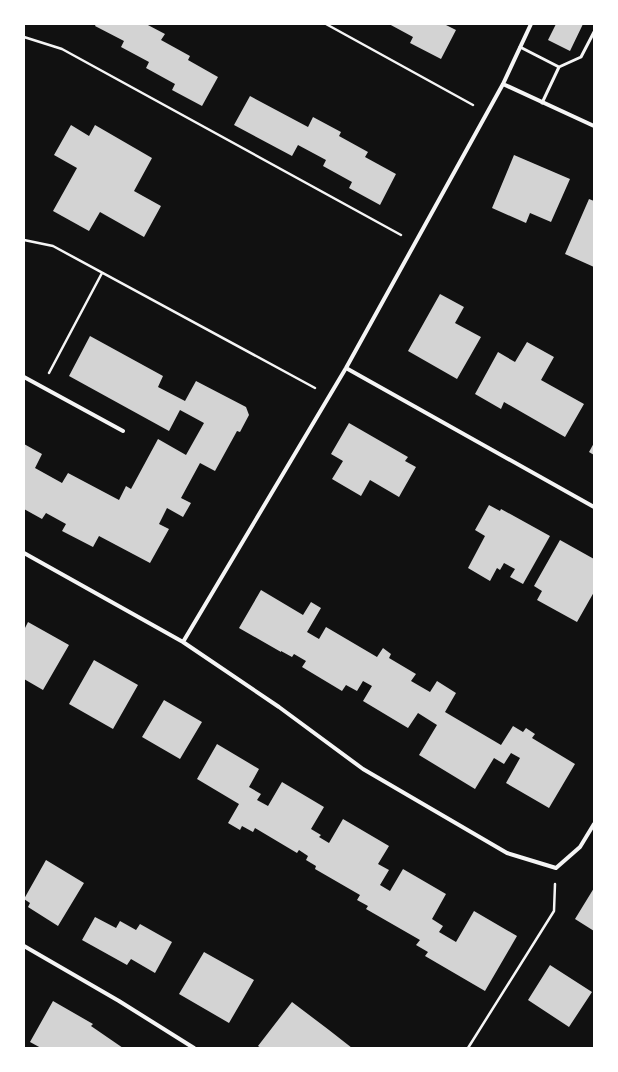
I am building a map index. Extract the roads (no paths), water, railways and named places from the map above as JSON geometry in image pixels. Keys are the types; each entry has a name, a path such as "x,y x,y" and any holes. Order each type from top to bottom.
{"street":[{"path":"183,642 346,368 503,84 531,24"},
{"path":"503,84 594,126"},
{"path":"346,368 594,507"},
{"path":"24,377 123,431"},
{"path":"24,553 183,642 279,707 363,769 507,853 556,868 580,847 594,824"},
{"path":"24,946 119,1001 194,1048"}],"lane":[{"path":"542,103 559,67 582,57 594,32"},
{"path":"520,47 559,67"}]}
